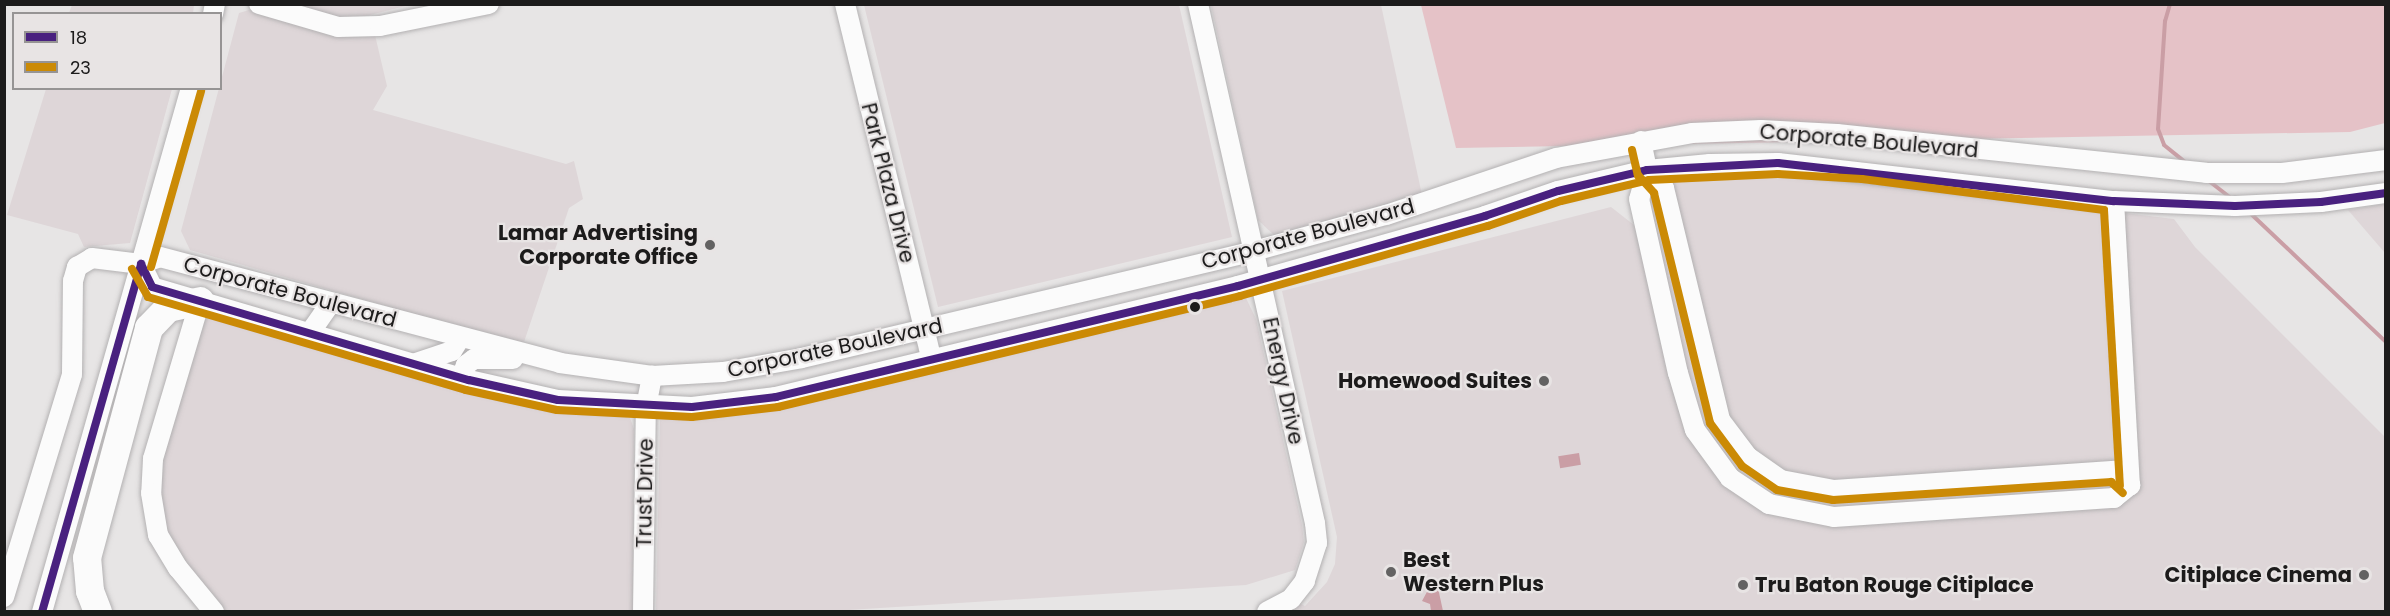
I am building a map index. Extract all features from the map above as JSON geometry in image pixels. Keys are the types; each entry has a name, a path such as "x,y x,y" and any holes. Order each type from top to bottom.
{"highway":[{"path":"98,612 90,591 87,558 149,328 168,308 200,301"}],"street":[{"path":"259,4 338,27 380,26 489,4"},
{"name":"Park Plaza Drive","path":"845,4 932,361"},
{"name":"Energy Drive","path":"1198,4 1315,523 1317,543 1305,581 1291,599 1267,612"},
{"path":"42,612 190,90"},
{"name":"Corporate Boulevard","path":"2385,160 2282,172 2206,173 1783,131 1692,133 1556,158 1386,215 1254,251 1088,291 723,372 652,376 620,374 535,357 160,257 141,264 152,287 461,378 558,400 646,407 692,407 776,397 1261,280 1485,216 1558,190 1647,170 1710,164 1778,163 2114,201 2235,206 2321,202 2385,193"},
{"path":"1641,141 1647,170 1639,199 1695,430 1716,462 1730,478 1769,504 1822,516 1977,504 2114,498 2130,485"},
{"path":"1647,170 1664,188 1720,420 1748,458 1781,480 1824,489 2115,471 2130,485"},
{"path":"2114,201 2130,485"},
{"path":"4,597 72,374 73,281 77,267 92,258 141,264"},
{"path":"1066,328 1064,315 1088,291"},
{"path":"200,301 153,459 151,493 158,535 178,568 214,612"},
{"path":"309,334 330,304"},
{"path":"1667,321 1694,315"},
{"path":"413,364 452,351 460,338"},
{"path":"461,378 466,365 474,360 535,357"},
{"path":"692,407 697,388 723,372"},
{"name":"Trust Drive","path":"643,612 646,407 652,376"},
{"path":"1716,462 1735,443"},
{"path":"1975,478 1977,504"},
{"path":"1822,516 1824,489"}],"shaded area":[{"path":"194,4 193,12 69,12 72,5"},
{"path":"296,5 409,5 347,21"},
{"path":"864,5 1179,5 1232,237 938,307"},
{"path":"1211,5 1381,5 1422,195 1274,235 1258,220"},
{"path":"1421,5 2385,5 2385,123 2350,132 1456,148"},
{"path":"249,10 332,33 375,35 387,86 373,110 566,164 574,161 583,199 569,208 523,345 190,250 181,231 219,90 222,90 222,77 239,13"},
{"path":"46,90 172,90 130,243 84,247 78,234 7,215"},
{"path":"1684,172 1704,177 1768,173 1863,181 2174,219 2195,247 2385,437 2385,611 1265,612 1291,599 1305,606 1327,582 1335,564 1337,537 1282,291 1611,207 1648,236 1635,181"},
{"path":"2386,204 2385,253 2348,210"},
{"path":"1246,298 1256,319 1302,525 1304,542 1295,570 1246,585 833,611 656,612 660,418 1133,326"},
{"path":"220,314 630,418 634,429 633,611 222,611 175,549 159,508 160,464 200,322"},
{"path":"1579,453 1581,465 1560,468 1558,456"},
{"path":"1438,588 1443,611 1431,611 1430,604 1422,601 1428,590"}],"waterway":[{"path":"2170,4 2165,21 2158,129 2164,145 2186,163"},
{"path":"2209,181 2231,198"},
{"path":"2249,212 2386,342"}],"transit line":[{"name":"23","path":"151,267 201,91"},
{"name":"23","path":"1632,150 1638,175 1654,193 1710,423 1742,466 1777,490 1833,500 2111,482 2123,493"},
{"name":"18","path":"141,264 152,287 469,380 558,400 692,407 776,397 1238,286 1485,216 1558,191 1647,170 1778,163 2114,201 2235,206 2321,202 2386,193"},
{"name":"23","path":"132,269 148,297 466,390 557,410 692,417 778,407 1240,296 1488,226 1561,201 1649,180 1778,174 1862,179 2104,210 2120,486"},
{"name":"18","path":"42,612 141,264"}],"place":[{"name":"Lamar Advertising Corporate Office","path":"710,245"},
{"name":"Homewood Suites","path":"1544,381"},
{"name":"Best Western Plus","path":"1391,572"},
{"name":"Citiplace Cinema","path":"2364,575"},
{"name":"Tru Baton Rouge Citiplace","path":"1743,585"}]}
